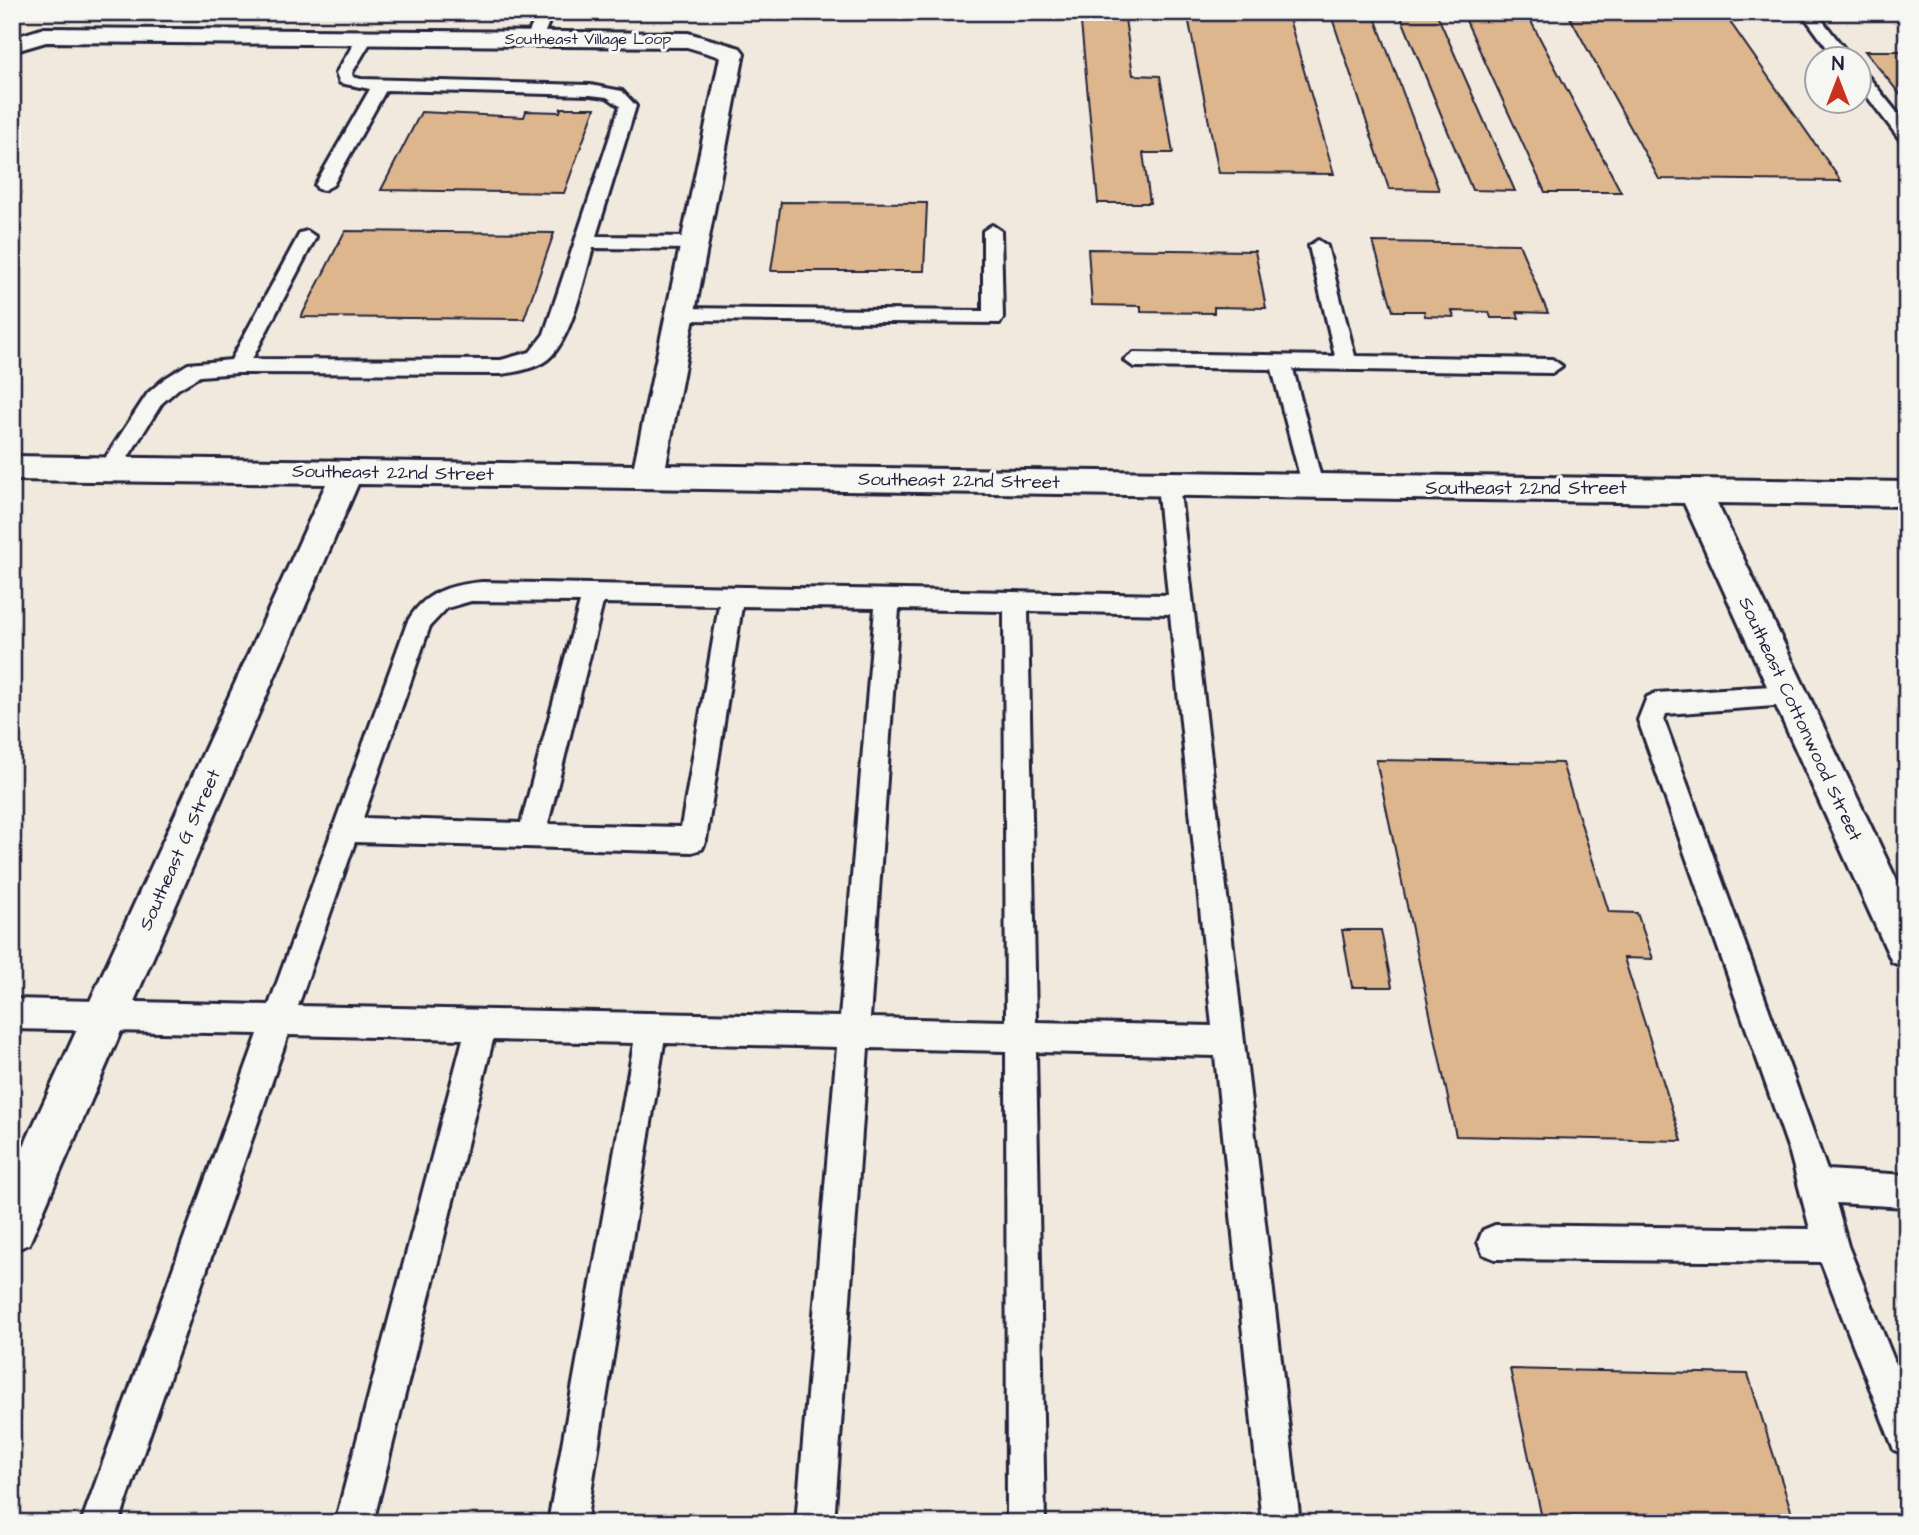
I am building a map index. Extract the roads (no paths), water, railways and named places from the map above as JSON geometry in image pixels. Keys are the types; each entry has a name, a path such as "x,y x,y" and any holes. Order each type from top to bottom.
{"street":[{"name":"Southeast Village Loop","path":"12,45 44,35 688,40 732,53 648,477"},
{"name":"Southeast 22nd Street","path":"12,468 1907,494"},
{"name":"Southeast G Street","path":"12,1227 347,473"},
{"name":"Southeast Cottonwood Street","path":"1694,490 1907,948"}],"lane":[{"path":"534,39 546,12"},
{"path":"1808,12 1834,46"},
{"path":"109,470 155,398 195,369 238,366 501,368 526,363 544,352 553,334 585,242 628,106 623,98 613,92 380,86 346,80 344,73 365,38"},
{"path":"324,185 380,86"},
{"path":"1874,95 1907,136"},
{"path":"680,314 993,318 992,231"},
{"path":"238,366 307,237"},
{"path":"585,242 694,243"},
{"path":"1318,246 1347,363"},
{"path":"1133,360 1552,366"},
{"path":"1282,362 1312,486"},
{"path":"1168,484 1281,1523"},
{"path":"100,1523 419,622 430,605 455,594 482,591 1181,605"},
{"path":"531,835 594,593"},
{"path":"346,830 692,839 732,596"},
{"path":"815,1523 887,599"},
{"path":"1016,601 1018,1037 1026,1523"},
{"path":"1789,695 1656,704 1650,720 1806,1153 1831,1246 1907,1437"},
{"path":"12,1014 1228,1041"},
{"path":"354,1523 481,1026"},
{"path":"567,1523 651,1030"},
{"path":"1814,1185 1907,1191"},
{"path":"1495,1242 1831,1246"}]}
